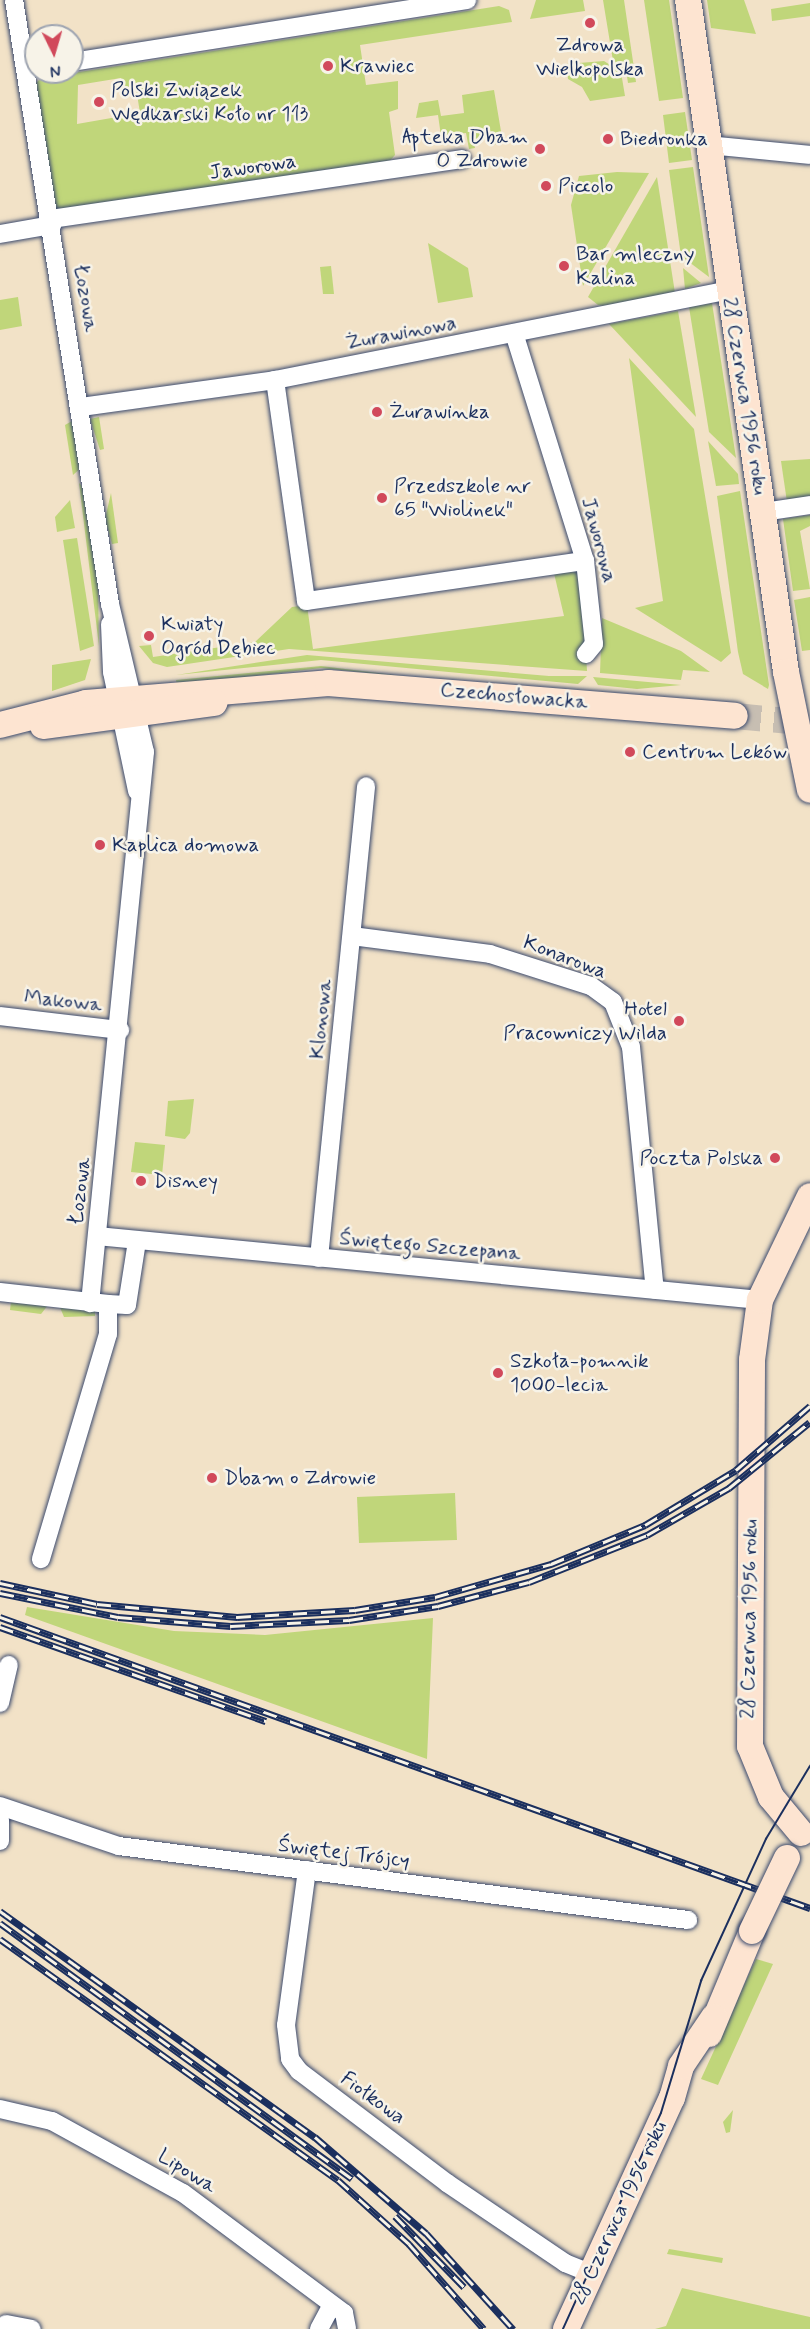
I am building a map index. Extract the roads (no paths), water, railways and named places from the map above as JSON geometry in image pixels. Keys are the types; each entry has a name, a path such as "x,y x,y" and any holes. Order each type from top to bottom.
{"street":[{"name":"Łozowa","path":"14,0 24,40"},
{"path":"84,60 405,5 466,0"},
{"name":"28 Czerwca 1956 roku","path":"688,0 789,695 810,790"},
{"name":"Łozowa","path":"33,84 140,802 120,1030 90,1303"},
{"path":"708,145 810,155"},
{"name":"Jaworowa","path":"0,234 52,222 462,159"},
{"name":"Żurawinowa","path":"81,408 275,380 729,290"},
{"name":"Jaworowa","path":"514,333 585,561 594,644 586,654"},
{"path":"275,380 306,601 585,561"},
{"path":"763,512 810,505"},
{"name":"Czechosłowacka","path":"0,725 293,684 391,686 735,716"},
{"name":"Czechosłowacka","path":"0,730 127,708"},
{"name":"Klonowa","path":"319,1258 366,786"},
{"name":"Konarowa","path":"352,936 490,954 591,986 613,1002 631,1047 654,1290"},
{"name":"Makowa","path":"0,1016 120,1030"},
{"name":"28 Czerwca 1956 roku","path":"567,2329 672,2098 688,2053 714,2017 752,1931 805,1825 766,1789 748,1733 752,1360 760,1300 810,1197"},
{"name":"Świętego Szczepana","path":"97,1236 760,1300"},
{"path":"0,1292 127,1305 137,1240"},
{"path":"41,1559 108,1334 108,1304"},
{"path":"0,1702 9,1665"},
{"name":"Świętej Trójcy","path":"0,1806 119,1846 688,1920"},
{"path":"0,1820 0,1841"},
{"name":"Fiołkowa","path":"307,1870 286,2025 290,2058 299,2072 447,2183 565,2263 592,2274"},
{"name":"Lipowa","path":"0,2109 51,2121 141,2169 238,2231 344,2313 347,2329"},
{"path":"319,2329 332,2305"},
{"path":"6,2324 32,2329"}],"tunnel":[{"path":"735,716 810,723"}],"tram line":[{"path":"563,2329 661,2113 701,1981 766,1839 810,1766"}],"railway":[{"path":"0,1583 97,1604 237,1617 355,1610 435,1597 551,1564 645,1525 736,1470 810,1406"},
{"path":"0,1593 118,1617 231,1626 349,1620 438,1606 529,1582 647,1535 729,1488 810,1422"},
{"path":"0,1617 810,1908"},
{"path":"0,1627 266,1721"},
{"path":"0,1911 315,2137 426,2233 513,2329"},
{"path":"0,1923 352,2179"},
{"path":"0,1939 338,2180 409,2244 484,2329"},
{"path":"395,2216 464,2287"}],"place":[{"name":"Zdrowa Wielkopolska","path":"590,23"},
{"name":"Krawiec","path":"328,66"},
{"name":"Polski Związek Wędkarski Koło nr 113","path":"99,102"},
{"name":"Biedronka","path":"608,139"},
{"name":"Apteka Dbam O Zdrowie","path":"540,149"},
{"name":"Piccolo","path":"546,186"},
{"name":"Bar mleczny Kalina","path":"564,266"},
{"name":"Żurawinka","path":"377,412"},
{"name":"Przedszkole nr 65 \"Wiolinek\"","path":"382,498"},
{"name":"Kwiaty Ogród Dębiec","path":"149,636"},
{"name":"Centrum Leków","path":"630,752"},
{"name":"Kaplica domowa","path":"100,845"},
{"name":"Hotel Pracowniczy Wilda","path":"679,1021"},
{"name":"Poczta Polska","path":"775,1158"},
{"name":"Disney","path":"141,1181"},
{"name":"Szkoła-pomnik 1000-lecia","path":"498,1373"},
{"name":"Dbam o Zdrowie","path":"212,1478"}]}
